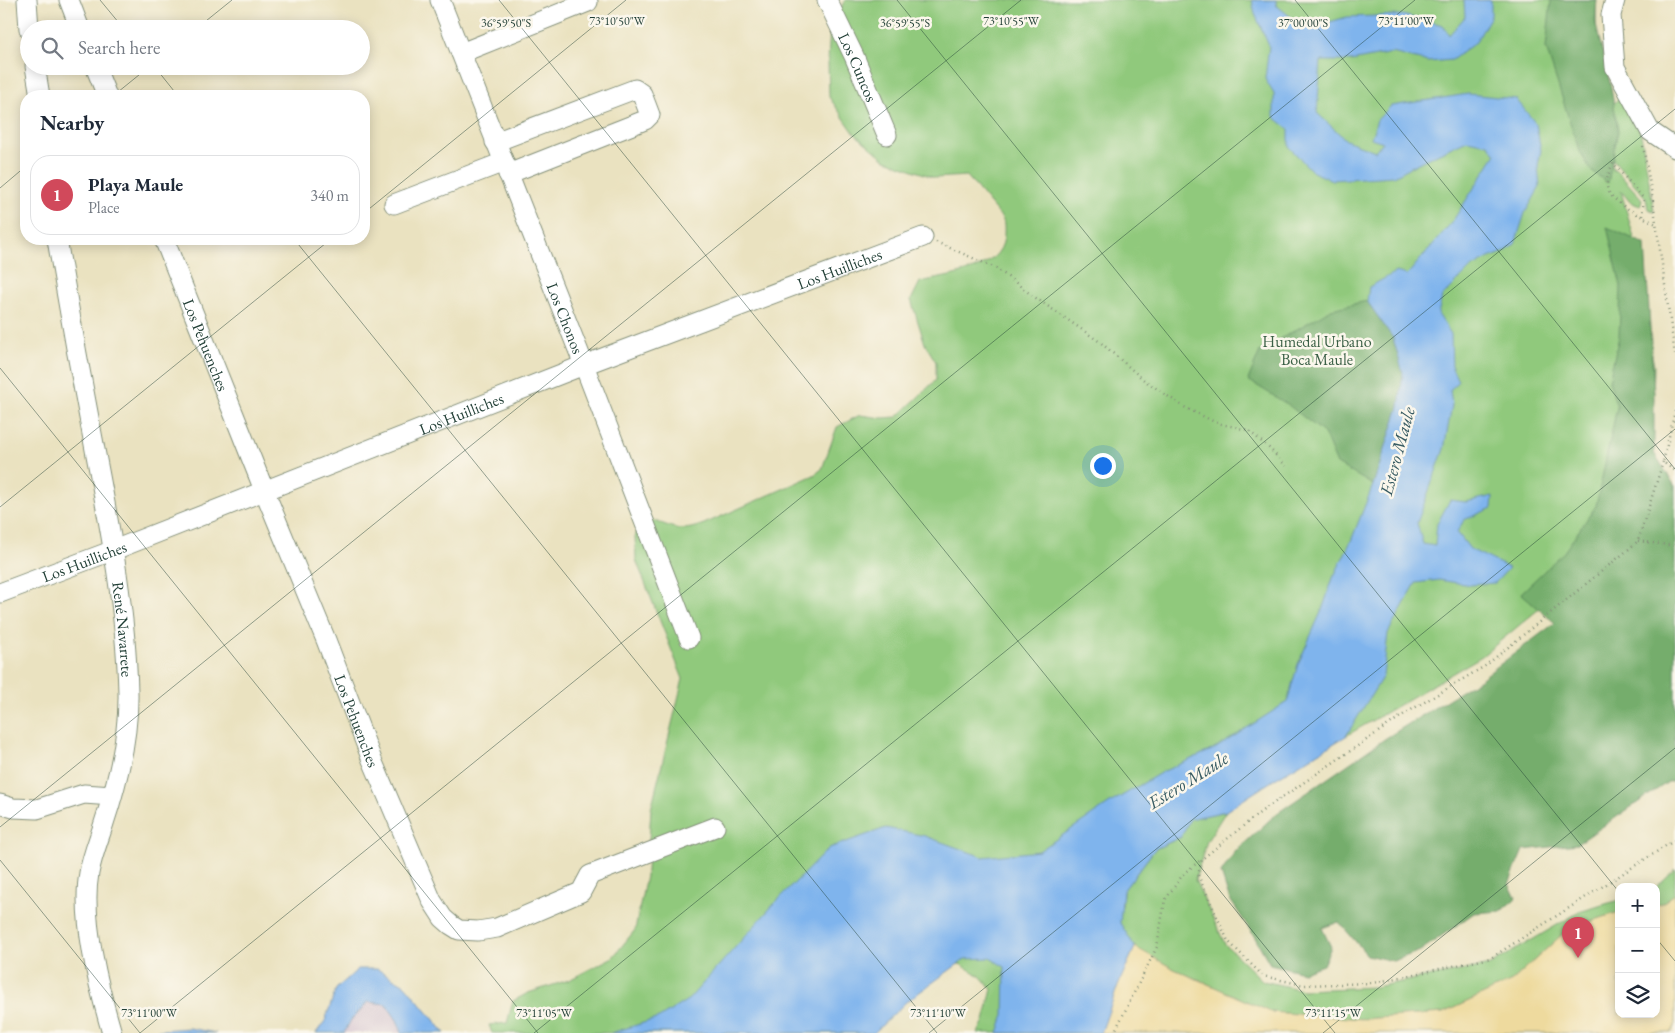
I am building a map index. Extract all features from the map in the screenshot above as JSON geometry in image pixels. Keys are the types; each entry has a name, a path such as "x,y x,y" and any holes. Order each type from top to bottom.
{"street":[{"path":"27,0 28,20"},
{"path":"69,0 77,20"},
{"name":"Los Chonos","path":"440,0 689,638"},
{"name":"Los Cuncos","path":"827,0 854,56 887,135"},
{"path":"1614,0 1611,14 1615,68 1650,130 1675,148"},
{"path":"461,53 588,2"},
{"path":"36,75 39,90"},
{"path":"99,75 105,90"},
{"path":"394,204 645,120 650,115 642,94 635,89 495,142"},
{"name":"Los Huilliches","path":"0,593 584,365 923,237"},
{"name":"René Navarrete","path":"58,245 114,550 123,619 128,694 126,733 122,757 92,860 87,896 92,948 110,1026"},
{"name":"Los Pehuenches","path":"166,245 326,640 372,760 432,901 443,918 459,930 478,932 497,928 581,892 590,875 715,827"},
{"path":"7,806 37,809 84,794 112,796"}],"path":[{"path":"1642,216 1644,199 1613,163 1608,174 1607,188 1612,196 1619,203 1656,224 1675,355"},
{"path":"923,237 996,268 1100,342 1144,380 1184,407 1217,423 1248,430 1286,466"},
{"path":"1114,1033 1157,947 1165,900 1184,873 1271,805 1406,713 1485,666 1638,541 1664,462 1675,411"},
{"path":"1664,462 1675,471"},
{"path":"1638,541 1675,546"},
{"path":"1202,859 1198,875 1228,941 1264,976 1303,985 1373,983 1491,958 1675,840"}],"shaded area":[{"path":"368,1002 386,1003 397,1020 402,1033 344,1033 351,1020"}],"green space":[{"name":"Humedal Urbano Boca Maule","path":"845,0 1596,0 1598,86 1603,129 1614,171 1615,169 1642,199 1640,206 1630,202 1621,191 1634,238 1654,366 1653,400 1635,472 1531,601 1539,609 1482,656 1346,736 1350,729 1203,816 1226,811 1207,841 1195,880 1225,944 1263,981 1303,990 1375,987 1490,965 1579,912 1615,901 1615,913 1568,929 1512,981 1443,1013 1363,1019 1271,1012 1174,969 1154,958 1098,1033 978,1033 984,1021 992,989 980,976 960,964 939,968 860,1033 492,1033 489,1025 507,1023 513,1001 528,993 569,980 613,957 635,930 647,871 651,809 683,679 636,560 635,536 638,527 651,520 682,529 704,524 814,475 822,469 837,427 860,415 882,418 897,417 936,380 936,362 925,344 911,300 920,282 958,274 983,265 993,258 1001,248 1004,237 1002,218 967,176 935,178 886,160 855,134 829,97 828,61 830,28","holes":["1181,837 1155,849 1123,891 1122,907 1118,892 1147,849"]},
{"path":"1551,0 1597,0 1595,21 1611,87 1618,131 1608,183 1591,171 1579,150 1546,48"},
{"path":"1623,94 1639,122 1654,211 1648,209 1646,198 1611,157 1604,113"},
{"path":"1607,227 1645,244 1654,393 1654,453 1675,486 1675,780 1668,782 1577,844 1523,850 1509,884 1516,898 1501,911 1474,913 1420,951 1393,961 1367,955 1339,922 1322,928 1331,947 1323,965 1303,972 1270,964 1229,898 1221,873 1234,853 1276,814 1386,738 1482,678 1555,623 1521,593 1564,552 1596,506 1617,407 1609,381 1619,336 1621,286"},
{"path":"1367,301 1393,338 1404,373 1399,407 1373,485 1337,464 1324,433 1287,404 1248,380 1260,351 1331,309"},
{"path":"1675,869 1675,894 1660,904 1660,883"}],"sand":[{"path":"1675,894 1675,1027 1671,1033 1101,1033 1118,985 1135,947 1174,969 1271,1012 1363,1019 1443,1013 1512,981 1568,929 1615,913 1615,1018 1660,1018 1660,904"}],"water":[{"name":"Estero Maule","path":"1252,0 1276,0 1276,5 1301,25 1319,25 1347,17 1402,15 1443,25 1449,35 1465,17 1464,0 1491,0 1491,16 1476,42 1452,60 1428,62 1392,53 1351,61 1321,61 1317,113 1346,140 1375,151 1383,142 1371,138 1377,120 1391,106 1468,94 1516,99 1536,124 1541,150 1538,166 1540,187 1525,213 1515,244 1505,252 1471,268 1442,297 1438,314 1451,334 1452,368 1458,381 1450,390 1452,405 1444,449 1417,523 1423,544 1435,546 1437,524 1450,500 1466,502 1493,496 1492,508 1464,520 1457,532 1470,549 1509,568 1495,583 1470,585 1439,580 1416,583 1388,633 1383,676 1346,736 1226,811 1190,819 1181,837 1155,849 1123,891 1120,923 1135,947 1118,985 1101,1033 998,1033 1004,1015 1005,967 990,958 965,959 906,1002 874,1033 611,1033 659,1018 689,999 774,904 829,848 886,828 925,836 983,857 1039,851 1110,803 1162,772 1216,748 1287,702 1298,664 1373,485 1399,407 1403,373 1393,338 1367,301 1369,287 1396,272 1407,275 1452,222 1496,154 1488,144 1467,140 1394,176 1332,180 1313,172 1289,147 1289,129 1274,117 1274,94 1265,79 1269,46 1255,14"},
{"path":"358,969 377,969 405,985 445,1033 402,1033 397,1020 386,1004 368,1002 351,1020 344,1033 316,1033 325,1021 336,989"},
{"path":"189,1028 216,1033 156,1033 148,1031"}],"waterway":[{"path":"129,1033 134,1031 151,1031"}],"place":[{"name":"Playa Maule","path":"1578,958"}]}
